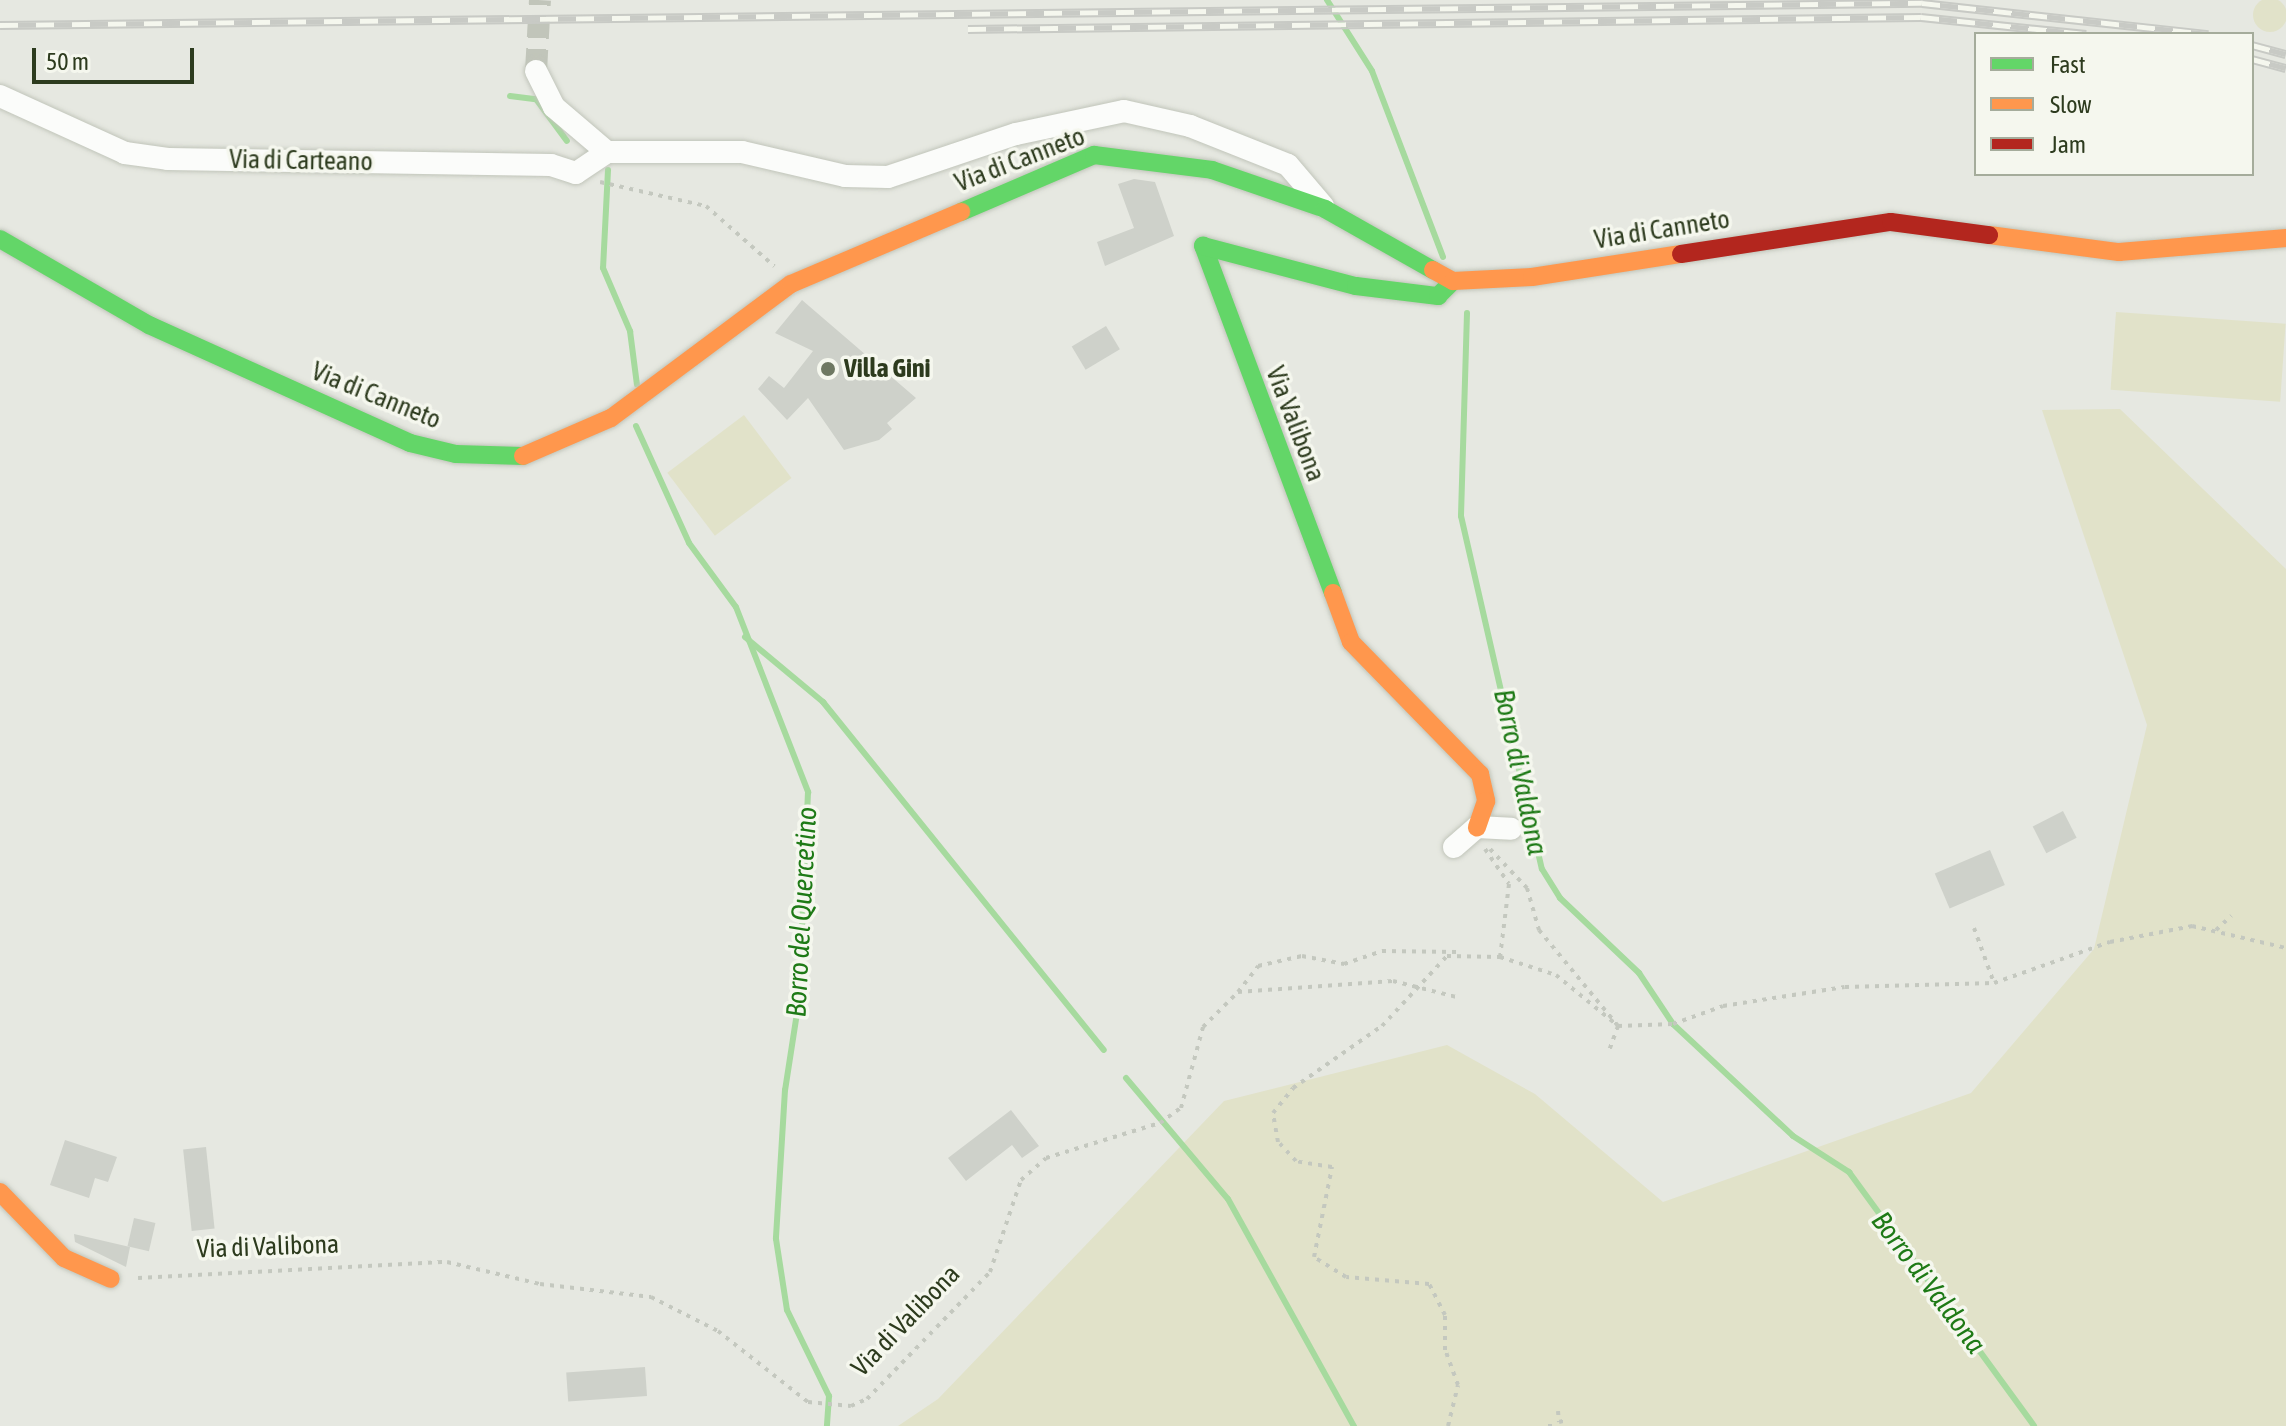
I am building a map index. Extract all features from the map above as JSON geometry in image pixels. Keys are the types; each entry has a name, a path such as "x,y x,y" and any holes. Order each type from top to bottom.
{"street":[{"path":"536,71 554,107 607,152"},
{"name":"Via di Carteano","path":"0,96 125,153 168,159 551,165 576,173"},
{"path":"576,173 607,152 742,152 845,176 888,177 1016,134 1124,111 1190,126 1288,165 1325,209"},
{"name":"Via di Canneto","path":"0,239 149,325 410,443 456,454 535,456 611,418 791,284 1094,155 1212,170 1325,209 1453,281 1532,277 1891,222 2119,252 2286,238"},
{"name":"Via Valibona","path":"1453,281 1438,296 1356,286 1203,246 1351,642 1480,774 1486,801 1474,828"},
{"path":"1454,847 1474,828 1511,829"},
{"path":"0,1192 64,1258 111,1279"}],"path":[{"path":"576,173 706,206 791,284"},
{"path":"1474,828 1509,884 1500,957"},
{"path":"1474,828 1527,888 1539,930 1618,1026"},
{"path":"2216,930 2231,916"},
{"path":"1974,928 1994,983"},
{"path":"1618,1026 1673,1024 1723,1006 1845,987 1994,983 2152,931 2216,930 2286,948"},
{"name":"Via di Valibona","path":"111,1279 447,1262 540,1284 651,1297 718,1331 808,1402 851,1406 867,1399 990,1272 1029,1173 1046,1158 1160,1123 1181,1108 1203,1027 1238,992 1258,966 1302,956 1344,964 1382,951 1439,947 1500,957 1556,975 1618,1026"},
{"path":"1448,1426 1458,1385 1445,1350 1445,1315 1429,1284 1346,1277 1314,1257 1332,1167 1296,1161 1278,1142 1273,1113 1293,1088 1350,1052 1420,988 1447,956 1461,953"},
{"path":"1238,992 1393,981 1460,998"},
{"path":"1608,1053 1618,1026"},
{"path":"1558,1411 1558,1424"},
{"path":"1548,1426 1567,1420"}],"green space":[{"path":"2263,-1 2277,-1 2286,8 2286,22 2277,31 2263,31 2254,22 2254,8"},
{"path":"2116,312 2286,324 2280,402 2111,390"},
{"path":"2120,409 2286,569 2286,1426 898,1426 938,1399 1224,1101 1447,1045 1535,1094 1663,1202 1971,1093 2094,949 2147,725 2042,410"},
{"path":"744,415 792,478 715,536 667,473"}],"building":[{"path":"1134,179 1155,182 1174,236 1105,266 1097,242 1134,228 1118,184"},
{"name":"Villa Gini","path":"802,300 916,398 887,423 892,429 879,440 844,450 808,398 787,420 758,389 769,376 784,388 813,351 775,333"},
{"path":"1106,326 1120,349 1086,370 1072,347"},
{"path":"2063,811 2077,838 2046,853 2033,826"},
{"path":"1990,850 2005,885 1950,908 1935,873"},
{"path":"1011,1110 1039,1146 1022,1158 1012,1145 966,1181 948,1158"},
{"path":"65,1140 117,1157 108,1182 95,1178 89,1198 50,1185"},
{"path":"206,1147 215,1229 192,1231 183,1149"},
{"path":"134,1218 155,1223 149,1251 127,1246"},
{"path":"74,1234 130,1247 126,1267 75,1242"},
{"path":"645,1367 647,1396 568,1401 566,1373"}],"waterway":[{"name":"Borro di Valdona","path":"1327,0 1372,71 1443,257"},
{"name":"Borro del Quercetino","path":"510,96 536,99 567,141"},
{"name":"Borro del Quercetino","path":"608,170 603,268 630,331 637,385"},
{"name":"Borro di Valdona","path":"1467,313 1461,516 1542,869 1560,898 1639,973 1673,1024 1793,1136 1849,1172 2034,1426"},
{"name":"Borro del Quercetino","path":"636,426 689,543 736,607 808,792 799,1000 785,1090 776,1239 787,1310 829,1396 827,1426"},
{"path":"745,637 823,702 1104,1050"},
{"path":"1126,1078 1228,1199 1354,1426"}],"tunnel":[{"path":"536,71 540,0"}],"railway":[{"path":"0,25 1922,3 2190,32"},
{"path":"968,29 1921,17 2067,32"},
{"path":"2254,46 2286,54"},
{"path":"2254,60 2286,68"}],"traffic: fast":[{"path":"961,212 1094,155 1212,170 1325,209 1433,270"},
{"path":"0,239 149,325 410,443 456,454 523,456"},
{"path":"1333,593 1203,246 1356,286 1438,296 1453,281"}],"traffic: slow":[{"path":"523,456 611,418 791,284 961,212"},
{"path":"1989,235 2119,252 2286,238"},
{"path":"1433,270 1453,281 1532,277 1681,254"},
{"path":"1333,593 1351,642 1480,774 1486,801 1477,827"},
{"path":"0,1192 64,1258 111,1279"}],"traffic: jam":[{"path":"1681,254 1891,222 1989,235"}],"place":[{"name":"Villa Gini","path":"828,369"}]}
